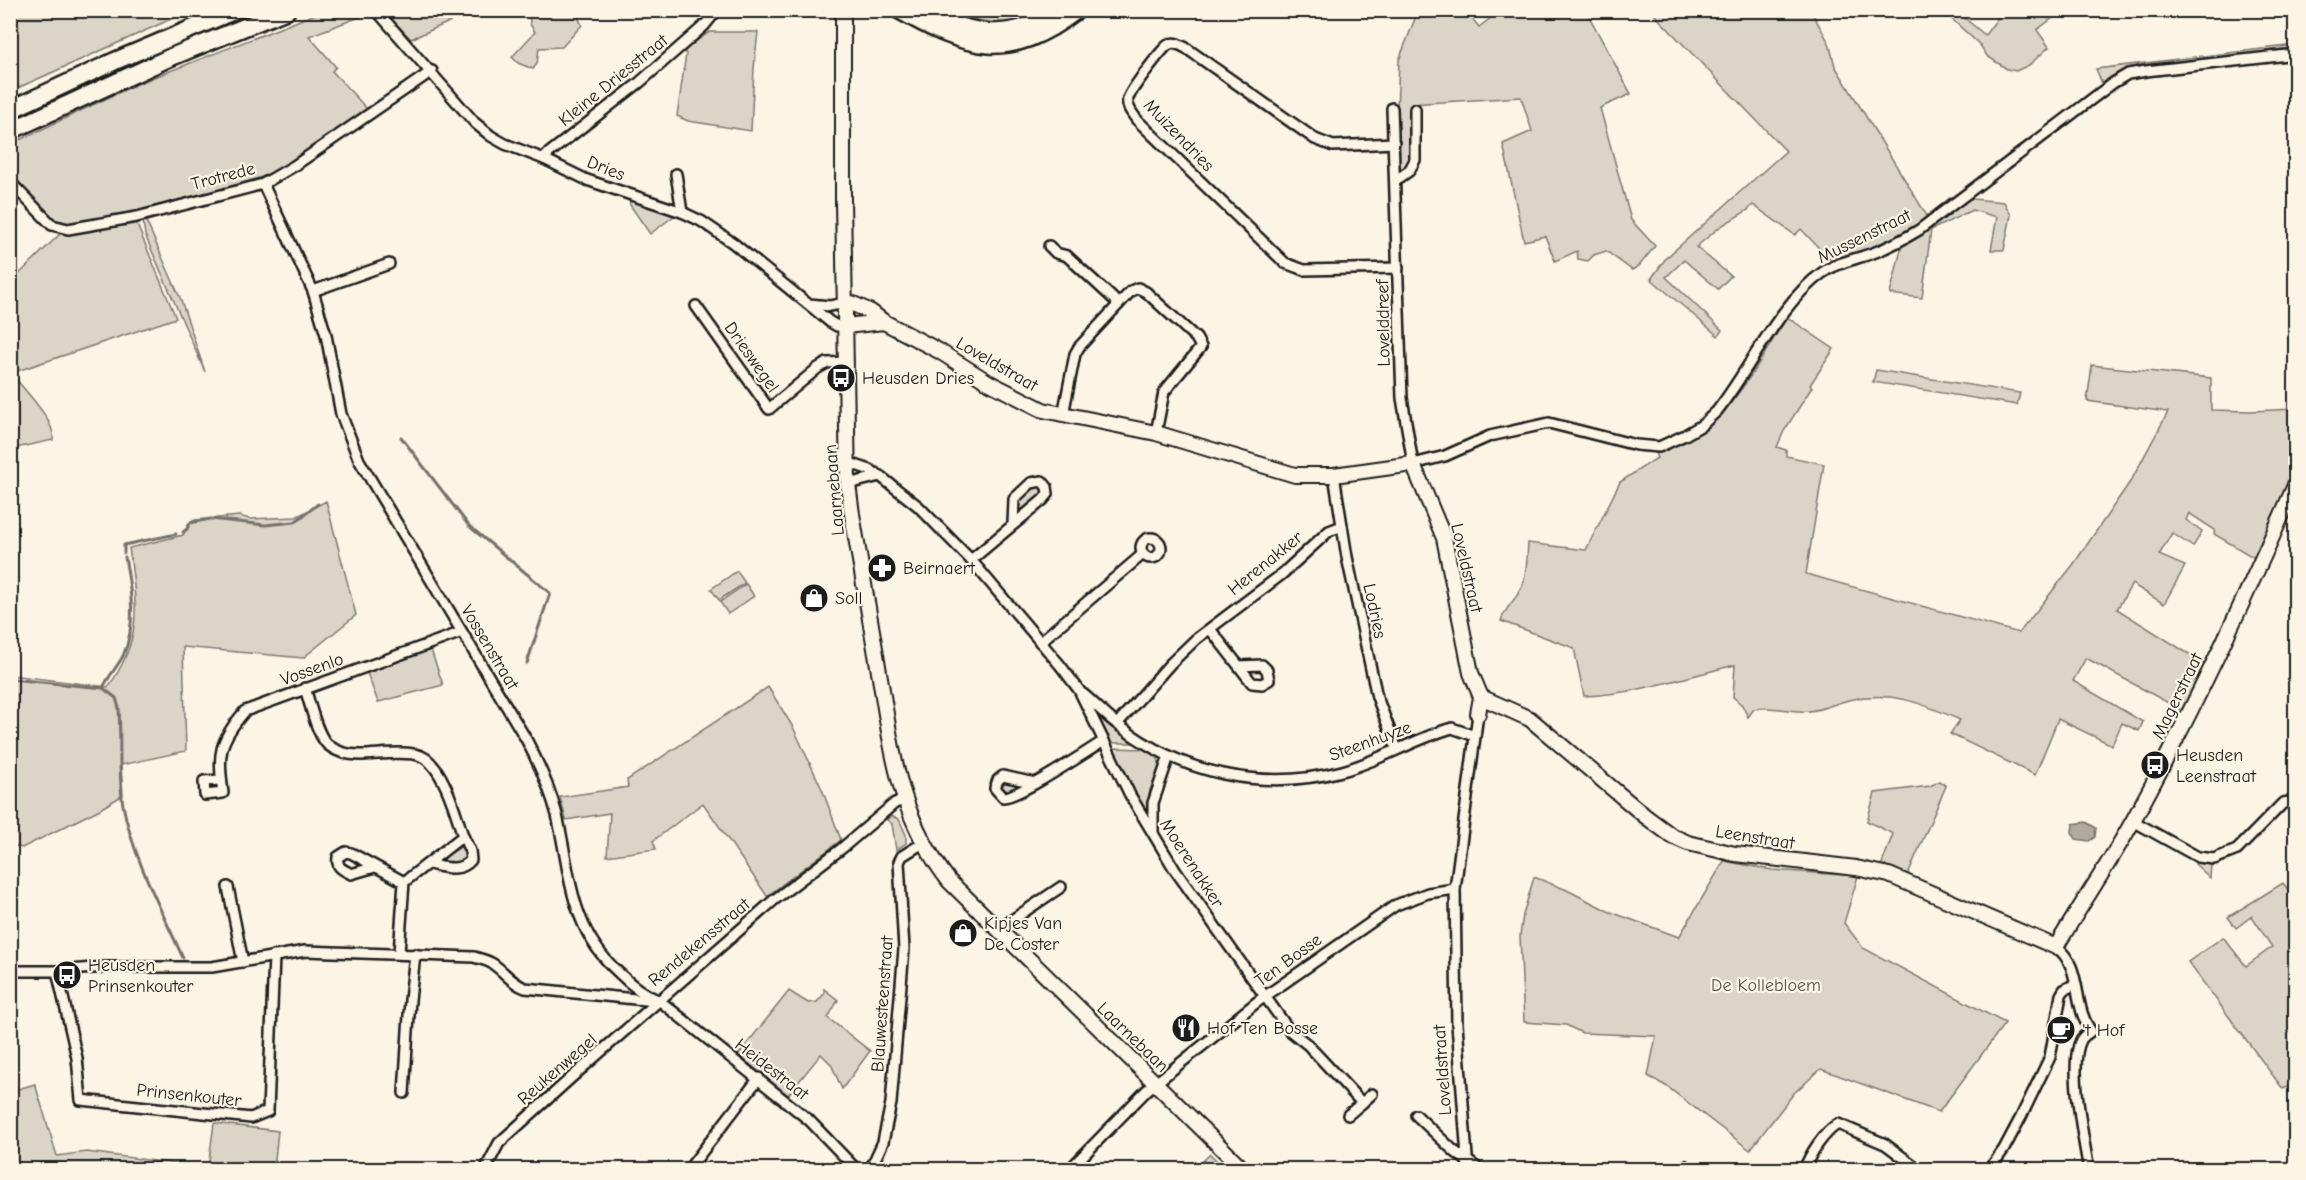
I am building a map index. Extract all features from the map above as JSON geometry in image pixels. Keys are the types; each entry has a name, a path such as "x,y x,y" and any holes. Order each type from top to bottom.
{"highway":[{"path":"10,111 116,61 236,10"},
{"path":"10,131 171,57 287,10"},
{"path":"899,10 963,42 996,45 1019,42 1042,33 1058,25 1077,10"},
{"path":"923,10 963,29 1004,33 1035,23 1057,10"}],"street":[{"name":"Dries","path":"376,10 432,71 475,123 491,136 596,183 682,212 701,221 727,239 830,322 838,326 845,326"},
{"name":"Kleine Driesstraat","path":"544,159 639,83 705,25 717,10"},
{"name":"Laarnebaan","path":"843,10 848,484 889,732 904,800 920,844 949,881 1244,1170"},
{"name":"Muizendries","path":"1394,143 1333,146 1314,140 1176,43 1167,45 1128,98 1129,109 1137,120 1285,263 1304,270 1398,268"},
{"name":"Mussenstraat","path":"1413,464 1445,456 1490,436 1540,424 1558,425 1636,445 1652,447 1668,444 1702,425 1717,411 1784,313 1806,287 1822,273 1832,267 1896,243 1918,230 2113,83 2128,74 2145,70 2295,54"},
{"name":"Trotrede","path":"10,182 52,225 68,229 128,219 263,184 294,166 432,71"},
{"name":"Lovelddreef","path":"1392,108 1402,398 1413,464"},
{"path":"1396,180 1409,171 1415,160 1415,109"},
{"name":"Kleine Driesstraat","path":"555,150 555,164"},
{"path":"676,174 682,212"},
{"name":"Vossenstraat","path":"263,184 313,291 326,335 341,414 352,445 370,481 543,771 557,817 568,881 585,932 614,969 643,992 660,1001"},
{"path":"1049,246 1056,253 1067,256 1119,304"},
{"path":"313,291 389,264"},
{"path":"1063,415 1075,354 1079,347 1131,291 1138,288 1146,292 1196,338 1201,347 1164,392 1156,433"},
{"path":"809,304 830,306 845,303"},
{"name":"Loveldstraat","path":"845,303 851,303 871,312 884,322 939,351 1023,401 1043,410 1156,433 1295,475 1334,475 1413,464 1444,538 1471,673 1481,697 1455,889 1457,1024 1467,1165"},
{"name":"Drieswegel","path":"696,306 769,409 818,368 827,363 846,362"},
{"path":"845,326 884,322"},
{"name":"Moerenakker","path":"847,462 880,476 918,506 971,560 1079,690 1130,795 1193,898 1289,1029 1308,1045 1362,1103"},
{"name":"Lodries","path":"1334,475 1342,526 1377,697 1397,749"},
{"path":"848,484 880,476"},
{"path":"971,560 1044,501 1048,494 1047,487 1042,481 1031,483 1014,499 1013,525"},
{"name":"Magerstraat","path":"2056,947 2133,821 2167,759 2218,654 2295,483"},
{"name":"Herenakker","path":"1117,724 1170,664 1210,629 1281,575 1329,531 1342,526"},
{"path":"1040,642 1143,554"},
{"path":"1210,629 1239,666"},
{"name":"Vossenlo","path":"221,780 219,756 224,741 244,711 462,632"},
{"path":"305,688 321,735 333,748 350,755 418,755 431,761 439,771 470,850 471,860 467,865 458,869 429,864"},
{"name":"Steenhuyze","path":"1079,690 1117,724 1148,746 1204,770 1252,779 1283,780 1343,771 1452,728 1475,736"},
{"name":"Leenstraat","path":"1481,697 1530,719 1645,816 1680,840 1716,851 1889,874 2056,947"},
{"path":"1035,783 1104,741"},
{"path":"1153,835 1153,803 1169,756"},
{"name":"Rendekensstraat","path":"10,971 57,971 106,967 212,967 304,951 399,953 474,957 485,960 495,965 511,981 525,988 660,1001 774,900 896,803 904,800"},
{"path":"2133,821 2198,857 2214,859 2237,850 2283,803 2295,801"},
{"path":"404,882 463,836"},
{"name":"Blauwesteenstraat","path":"870,1170 885,1137 891,1103 904,949 899,862 902,855 920,844"},
{"path":"375,867 404,882"},
{"path":"399,953 404,882"},
{"path":"228,887 243,962"},
{"path":"998,930 1061,887"},
{"name":"Ten Bosse","path":"1069,1170 1155,1084 1265,997 1396,905 1428,893 1455,889"},
{"path":"2056,947 2067,957 2081,1012 2091,1031 2081,1040 2077,1059 2079,1108 2089,1170"},
{"path":"404,1093 410,1000 416,954"},
{"name":"Prinsenkouter","path":"57,971 77,1058 81,1100 252,1118 268,1112 274,956"},
{"path":"1989,1170 2017,1125 2050,1057 2061,995 2064,990 2074,984"},
{"name":"Heidestraat","path":"660,1001 810,1120 857,1170"},
{"name":"Reukenwegel","path":"485,1170 499,1143 508,1133 660,1001"},
{"path":"688,1170 759,1078"},
{"path":"1348,1115 1372,1094"},
{"path":"1416,1115 1467,1165 1480,1170"},
{"path":"1804,1170 1831,1128 1838,1124 1885,1144 1920,1170"},
{"path":"1677,1170 1685,1166 1689,1170"}],"green space":[{"path":"11,10 189,11 11,91"},
{"path":"369,10 370,13 309,36 336,67 332,71 369,111 309,152 272,173 164,205 74,222 59,222 52,219 11,174 11,144 137,84 323,11"},
{"path":"574,10 582,25 562,47 539,48 537,64 533,69 518,63 512,57 535,32 530,24 529,11"},
{"path":"384,11 474,11 411,39"},
{"path":"943,11 1042,11 1016,20 992,24 969,21"},
{"path":"1418,11 1466,11 1479,27 1500,11 1591,11 1590,18 1631,94 1600,108 1631,220 1655,246 1639,266 1632,270 1606,251 1594,255 1588,261 1578,259 1577,251 1555,261 1545,236 1524,241 1503,144 1532,131 1521,97 1411,104 1413,158 1399,172 1397,111 1399,60"},
{"path":"1651,11 1811,11 1829,43 1835,66 1927,216 1951,197 2004,202 2011,215 2004,250 1991,250 1997,217 1972,210 1931,230 1922,298 1890,294 1905,233 1833,263 1801,229 1795,235 1753,205 1721,226 1696,247 1731,276 1718,289 1684,260 1666,277 1722,330 1718,336 1651,279 1666,258 1786,151"},
{"path":"1943,11 1956,11 1985,35 2000,15 1996,11 2062,11 2037,30 2049,47 2029,65 2016,71 2007,69 1987,56 1980,45"},
{"path":"710,32 758,32 751,131 688,121 677,116 686,54 683,50"},
{"path":"2295,45 2295,49 2162,65 2103,86 2096,69"},
{"path":"629,199 674,216 650,234 630,205"},
{"path":"135,220 176,318 17,371 11,361 10,283 61,233"},
{"path":"148,220 147,223 181,300 205,372 145,235 143,222"},
{"path":"1787,317 1834,349 1810,385 1812,387 1784,431 1777,447 1786,450 1786,456 1824,464 1806,574 2019,633 2073,565 2132,479 2168,412 2087,401 2092,365 2211,378 2211,410 2295,409 2295,471 2256,559 2214,534 2215,530 2189,513 2186,520 2202,531 2193,547 2172,533 2159,555 2185,566 2164,604 2132,584 2117,609 2205,664 2183,711 2086,658 2073,681 2143,722 2139,731 2122,723 2112,745 2058,719 2035,775 1950,734 1960,720 1933,708 1893,697 1864,697 1809,711 1754,709 1748,717 1742,705 1733,697 1735,665 1622,692 1584,696 1574,648 1501,621 1522,587 1526,571 1528,543 1586,550 1620,482 1657,458 1654,451 1679,442 1718,416 1748,380"},
{"path":"1876,370 2020,393 2017,405 1873,382"},
{"path":"10,371 44,413 53,440 11,449"},
{"path":"1041,485 1044,488 1043,495 1025,510 1019,508 1017,504 1024,494"},
{"path":"326,501 356,615 303,658 183,647 186,751 121,765 123,795 22,848 11,845 11,675 108,687 127,653 135,620 134,586 129,548 183,535 189,523 195,520 240,516 249,519 296,517"},
{"path":"737,571 745,583 719,600 711,589"},
{"path":"746,584 754,596 728,614 720,602"},
{"path":"431,650 443,685 378,702 367,673"},
{"path":"768,687 793,727 822,789 841,840 767,896 703,803 653,841 656,849 607,856 610,813 566,820 560,797 628,787 627,780"},
{"path":"1102,718 1134,743 1110,743 1099,720"},
{"path":"1112,748 1144,749 1158,758 1160,767 1150,790 1147,812 1143,810"},
{"path":"1006,780 1021,785 1010,792 1005,792 1000,787"},
{"path":"1940,781 1946,786 1908,874 1881,866 1893,834 1867,821 1875,793 1930,786"},
{"path":"891,816 899,819 906,835 906,843 896,850 892,824 887,820"},
{"path":"461,847 465,850 467,857 461,865 444,862 445,856"},
{"name":"De Kollebloem","path":"1724,861 1772,870 1858,876 1844,923 1863,948 2005,1023 1939,1112 1821,1069 1794,1093 1750,1150 1666,1086 1648,1076 1656,1036 1582,1033 1566,1025 1524,1022 1520,936 1523,915 1534,877 1567,890 1608,911 1679,937"},
{"path":"2197,861 2211,864 2210,878 2195,864"},
{"path":"2283,883 2295,898 2296,1082 2283,1089 2188,962 2223,937 2246,966 2272,947 2252,916 2236,928 2228,917"},
{"path":"824,989 838,1000 828,1018 870,1051 842,1089 831,1064 821,1054 788,1095 738,1055 789,991 808,1003 817,1002 824,994"},
{"path":"35,1084 57,1156 87,1152 208,1168 214,1123 278,1131 274,1169 11,1169 11,1091"},
{"path":"1210,1154 1225,1169 1195,1169"},
{"path":"1088,1158 1101,1169 1077,1169"}],"shaded area":[{"path":"2086,822 2096,828 2095,837 2089,841 2076,839 2072,832 2073,824"}],"waterway":[{"path":"261,179 272,174"},
{"path":"157,207 251,182"},
{"path":"401,437 469,526 550,593 527,663"},
{"path":"183,532 190,523 210,519 265,525 295,522 318,504"},
{"path":"124,553 124,545 176,534"},
{"path":"103,688 123,656 130,632 132,607 125,557"},
{"path":"10,679 103,688 116,698 119,708 121,793 128,825 148,883 183,958"}],"place":[{"name":"Heusden Dries","path":"841,378"},
{"name":"Beirnaert","path":"882,568"},
{"name":"Soll","path":"814,598"},
{"name":"Heusden Leenstraat","path":"2155,765"},
{"name":"Kipjes Van De Coster","path":"963,933"},
{"name":"Heusden Prinsenkouter","path":"67,975"},
{"name":"Hof Ten Bosse","path":"1186,1028"},
{"name":"'t Hof","path":"2061,1030"}]}
